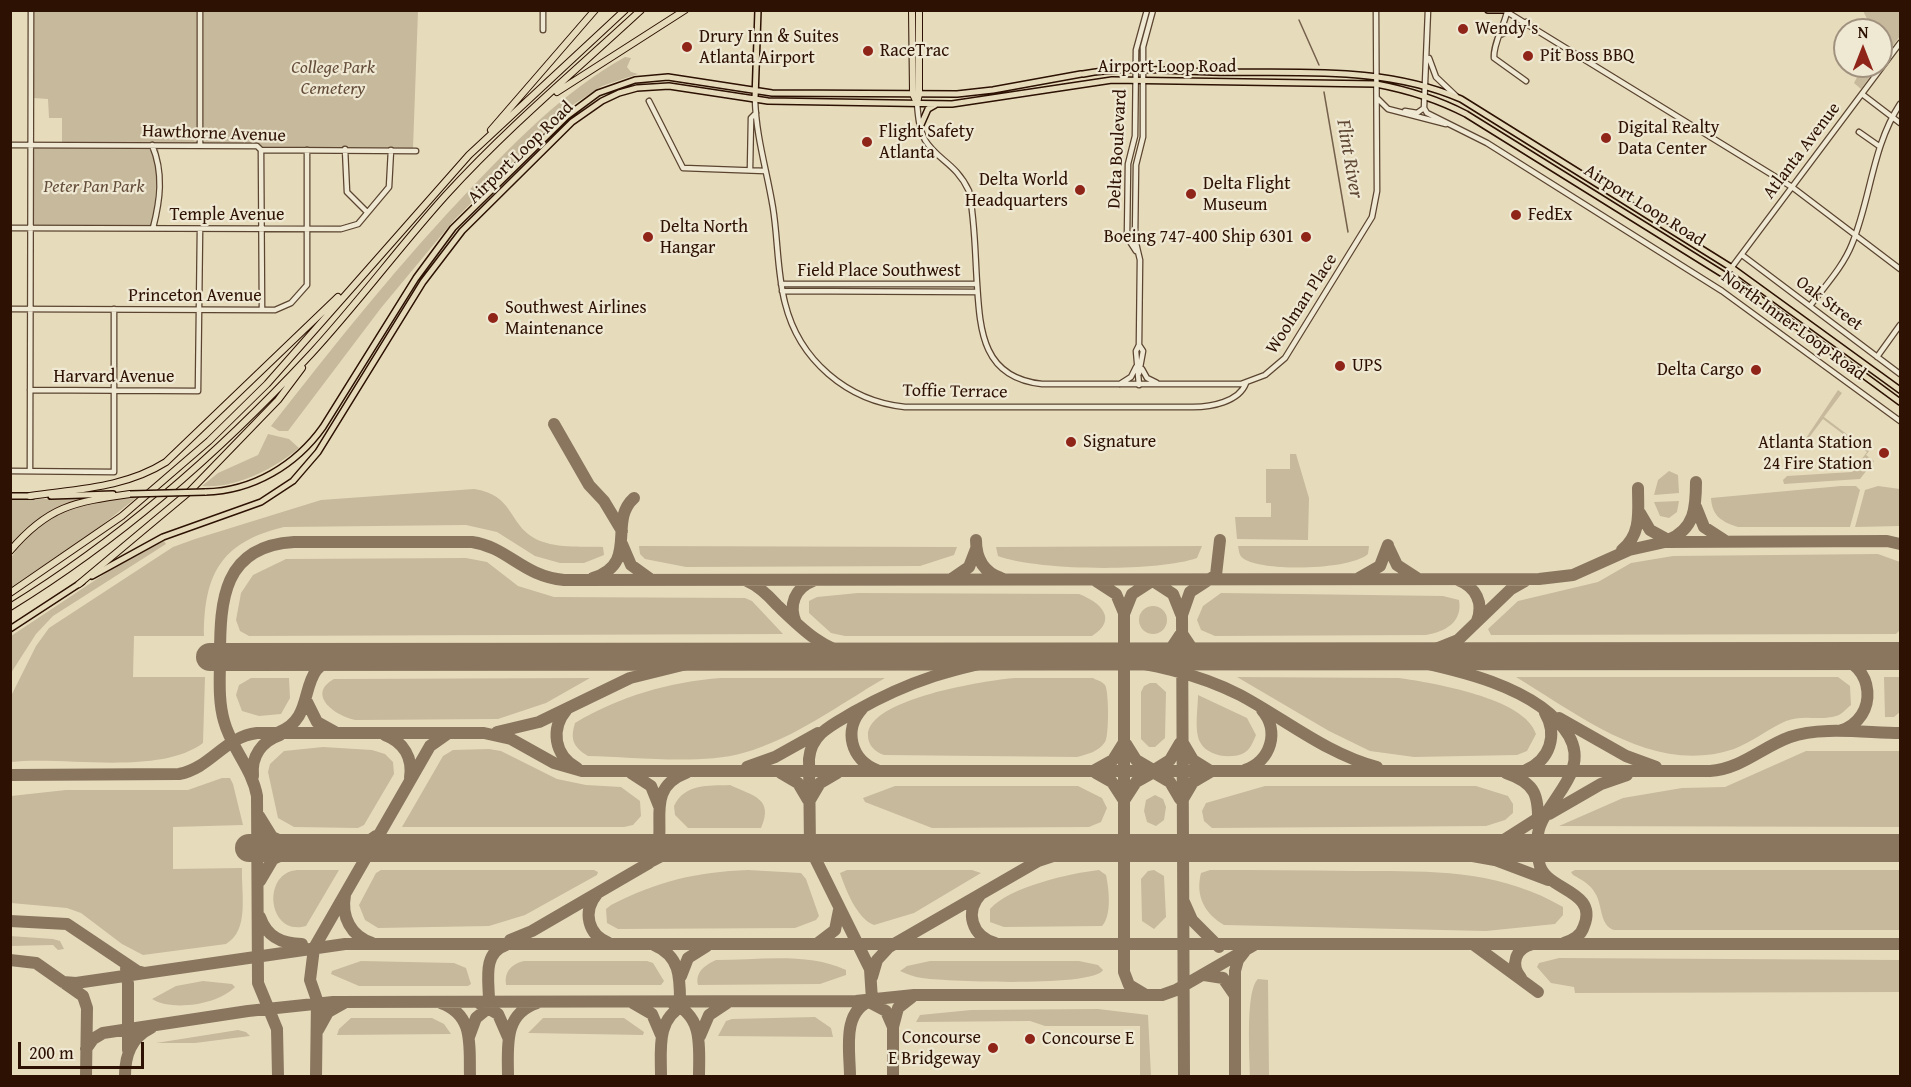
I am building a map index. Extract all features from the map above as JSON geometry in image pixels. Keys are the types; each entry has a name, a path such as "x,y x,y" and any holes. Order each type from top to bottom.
{"highway":[{"path":"10,593 122,516 192,457 267,384 346,291 484,139 518,96 595,10"},
{"path":"484,139 625,10"},
{"path":"79,584 189,492 278,400 313,352 433,210 490,148 641,10"},
{"path":"490,148 503,142 563,87 685,10"},
{"path":"912,10 917,103"},
{"path":"916,94 918,10"},
{"path":"30,496 119,483 145,474 166,462 319,314 346,291"},
{"path":"10,608 74,567 168,494 219,448 313,352"},
{"path":"10,551 43,517 58,509 94,499 130,494"}],"main road":[{"name":"Toffie Terrace","path":"756,99 758,10"},
{"path":"1488,10 1507,11"},
{"name":"Airport Loop Road","path":"10,496 205,492 237,487 269,476 306,448 323,427 416,278 453,228 567,116 598,93 625,83 654,78 680,78 756,90 807,94 978,92 1082,74 1135,70 1377,76 1426,85 1461,99 1732,268 1900,390"},
{"name":"Airport Loop Road","path":"10,629 79,584 150,543 261,502 293,481 318,452 423,282 451,244 487,205 572,122 602,100 637,88 669,86 756,99 939,104 973,103 1090,82 1143,79 1376,84 1427,96 1466,114 1726,275 1900,402"},
{"path":"920,126 928,109 939,104"}],"street":[{"path":"30,10 30,471"},
{"path":"200,10 200,146"},
{"path":"543,10 543,30"},
{"name":"Delta Boulevard","path":"1139,385 1139,369 1143,351 1139,345 1140,260 1127,237 1128,164 1135,136 1135,70 1138,40 1147,10"},
{"name":"Delta Boulevard","path":"1137,252 1136,165 1143,137 1143,47 1153,10"},
{"name":"Woolman Place","path":"920,126 930,146 963,178 971,204 982,338 990,356 1005,370 1033,383 1159,385 1246,383 1265,375 1285,358 1368,226 1377,196 1376,10"},
{"path":"1376,95 1381,105 1388,109 1417,113 1424,108 1427,96 1428,10"},
{"path":"1526,81 1494,58 1494,51 1502,34 1507,11 1792,188 1900,269"},
{"path":"1502,34 1526,22"},
{"name":"Atlanta Avenue","path":"1726,275 1900,43"},
{"name":"Airport Loop Road","path":"1427,47 1436,77 1461,99"},
{"path":"1862,94 1900,123"},
{"name":"Toffie Terrace","path":"756,99 759,147 774,217 782,291 792,323 807,351 821,367 852,392 893,406 1200,407 1229,399 1243,389 1246,383"},
{"path":"649,101 683,168 765,171"},
{"path":"917,103 920,126"},
{"path":"1810,306 1845,259 1856,235 1879,146 1900,104"},
{"name":"North Inner Loop Road","path":"1424,108 1487,143 1740,303 1900,421"},
{"path":"1377,123 1382,112 1388,109"},
{"name":"North Inner Loop Road","path":"1388,109 1452,125"},
{"path":"750,170 751,118 756,112"},
{"path":"1859,132 1879,146"},
{"name":"Hawthorne Avenue","path":"10,145 257,146 261,150 416,151"},
{"path":"152,146 158,163 160,189 153,228"},
{"path":"345,149 347,192 367,212"},
{"path":"261,150 262,310"},
{"name":"Princeton Avenue","path":"10,309 262,310 285,307 307,285 307,150"},
{"name":"Temple Avenue","path":"10,228 308,229 348,227 358,224 389,186 391,150"},
{"path":"199,310 200,229"},
{"name":"Oak Street","path":"1742,255 1900,374"},
{"name":"Field Place Southwest","path":"781,284 977,284"},
{"path":"828,291 829,285"},
{"path":"865,285 865,291"},
{"path":"911,285 911,292"},
{"name":"Field Place Southwest","path":"782,291 977,292"},
{"path":"10,471 114,472 114,309"},
{"name":"Harvard Avenue","path":"30,390 198,391 199,310"},
{"path":"1877,357 1900,326"},
{"path":"1119,384 1139,369 1147,378 1159,385"}],"green space":[{"name":"College Park Cemetery","path":"33,11 418,11 413,148 62,143 62,118 49,118 48,99 33,98"},
{"path":"1863,11 1900,11 1900,36 1893,46 1893,18 1867,18"},
{"path":"625,57 631,58 627,67 631,72 638,74 602,86 568,108 454,220 381,308 288,431 279,431 271,426 344,333 446,214 544,116 583,84"},
{"path":"1857,78 1869,78 1861,89 1854,83"},
{"name":"Peter Pan Park","path":"29,144 159,146 153,226 29,229"},
{"path":"1838,390 1842,393 1824,417 1869,451 1866,455 1874,461 1860,479 1784,484 1783,480 1787,476 1852,472 1867,452 1823,419 1808,439 1806,438"},
{"path":"268,434 289,439 299,448 254,476 228,484 202,486 218,473 258,455"},
{"path":"1290,454 1296,454 1309,498 1308,540 1237,539 1235,517 1271,517 1271,503 1266,503 1266,469 1290,469"},
{"path":"1669,471 1678,475 1679,493 1654,495 1658,480"},
{"path":"1856,486 1860,490 1850,527 1738,527 1727,523 1716,514 1711,498"},
{"path":"1878,486 1900,489 1900,526 1855,527 1865,490"},
{"path":"474,489 497,497 519,525 534,538 550,544 603,547 604,555 584,563 560,563 535,556 497,532 466,525 284,527 262,533 231,552 220,564 208,595 204,636 134,636 133,677 205,677 203,743 184,753 137,762 11,762 11,696 36,646 49,628 173,547 321,500"},
{"path":"136,498 92,533 11,587 11,558 35,530 49,520 81,505"},
{"path":"80,499 48,513 11,549 11,500"},
{"path":"1679,501 1677,512 1669,518 1660,516 1654,502"},
{"path":"164,541 166,544 53,616 36,634 11,673 11,636 112,569"},
{"path":"639,546 957,547 954,555 920,566 686,567 645,559 640,554"},
{"path":"1202,546 1197,558 1179,563 1098,568 1040,565 1016,561 998,556 996,547"},
{"path":"1238,546 1369,546 1368,554 1344,563 1288,567 1270,566 1242,558"},
{"path":"1878,554 1900,562 1900,630 1896,634 1491,635 1488,629 1518,601 1598,582 1631,563 1673,556"},
{"path":"466,558 487,562 518,586 554,597 745,598 752,601 783,634 249,636 240,631 236,620 241,593 253,575 286,559"},
{"path":"858,593 1079,594 1099,606 1105,617 1100,630 1092,636 845,636 831,633 809,613 809,601 817,597"},
{"path":"1221,593 1443,596 1459,600 1460,608 1451,625 1426,635 1215,636 1201,630 1197,620 1203,606"},
{"path":"1153,606 1163,610 1167,620 1163,630 1153,634 1143,630 1139,620 1143,610"},
{"path":"1237,677 1399,678 1454,688 1476,694 1515,711 1528,721 1536,734 1527,751 1517,755 1414,757 1370,751 1329,731"},
{"path":"1516,677 1838,677 1850,686 1851,705 1836,716 1786,721 1734,749 1704,755 1675,755 1619,738"},
{"path":"1884,677 1900,677 1900,712 1894,717 1885,717"},
{"path":"251,678 289,678 290,698 281,714 259,716 242,711 236,695 239,685"},
{"path":"590,678 546,703 498,719 356,720 340,715 323,698 326,685 334,679"},
{"path":"721,678 885,678 780,739 762,747 726,757 645,759 588,756 574,742 575,723 609,705 664,687"},
{"path":"1015,678 1093,678 1102,682 1105,685 1108,704 1105,742 1089,754 1077,757 884,755 875,750 869,742 868,736 873,723 886,712 906,702 956,687"},
{"path":"1156,683 1166,692 1165,738 1155,747 1149,747 1141,739 1141,692 1144,686"},
{"path":"1198,695 1247,718 1256,735 1247,751 1242,754 1225,756 1203,747 1197,731"},
{"path":"323,747 372,750 385,754 393,762 394,774 364,825 358,828 294,827 278,818 268,772 270,764 284,751"},
{"path":"453,750 501,751 557,779 586,785 621,787 640,801 641,816 633,825 624,827 402,827 443,756"},
{"path":"1806,751 1900,751 1900,827 1559,826 1623,798 1682,788 1725,787"},
{"path":"222,778 230,778 233,784 243,825 173,827 173,869 242,868 243,910 241,920 234,938 226,944 143,955 122,944 81,913 67,908 11,903 11,796 66,790 188,790"},
{"path":"730,785 759,799 763,804 765,810 761,828 688,828 675,815 674,806 684,793 698,787"},
{"path":"895,786 1078,786 1102,798 1107,808 1101,822 1089,827 932,828 865,802 863,798"},
{"path":"1265,786 1476,786 1508,796 1513,804 1513,813 1505,820 1486,826 1212,828 1204,821 1202,811 1206,803"},
{"path":"1155,795 1163,799 1166,807 1164,820 1156,826 1147,822 1144,811 1146,800"},
{"path":"297,870 339,870 306,926 293,927 277,914 274,892 278,882 285,874"},
{"path":"381,870 594,870 598,872 597,875 525,915 489,926 378,928 365,920 359,905 376,873"},
{"path":"748,870 801,873 806,879 819,916 816,920 795,928 618,929 607,923 606,909 645,890 678,879"},
{"path":"847,870 972,870 981,873 914,913 874,925 862,916 848,894 840,873"},
{"path":"1099,870 1106,875 1109,895 1107,916 1102,926 1004,927 990,922 990,909 1011,894 1041,882"},
{"path":"1154,870 1164,876 1166,917 1154,929 1142,921 1141,879 1148,871"},
{"path":"1210,870 1411,871 1463,875 1514,885 1563,907 1563,915 1555,924 1486,931 1224,925 1207,910 1201,897 1199,881 1201,873"},
{"path":"1575,870 1900,870 1900,930 1614,930 1606,924 1593,890 1571,872"},
{"path":"10,936 53,939 60,941 64,949 58,950 53,945 11,946"},
{"path":"1559,958 1900,960 1900,992 1575,993 1574,987 1551,983 1537,967 1539,963"},
{"path":"799,959 831,964 846,970 846,975 820,984 698,985 699,973 716,960"},
{"path":"361,961 454,963 466,968 471,984 468,986 359,986 331,974 332,971"},
{"path":"524,961 647,961 653,963 664,981 661,985 506,985 509,969"},
{"path":"930,961 1079,961 1098,965 1103,970 1093,976 1073,979 1015,982 934,979 916,977 900,971 907,966"},
{"path":"1258,979 1268,980 1269,1076 1250,1076 1251,997"},
{"path":"203,981 232,984 235,987 218,998 195,1004 172,1005 152,999 176,986"},
{"path":"1098,1009 1148,1015 1151,1076 1140,1076 1140,1026 1045,1026 1030,1021 916,1022 920,1015 971,1010"},
{"path":"815,1017 831,1028 833,1037 718,1036 726,1021 732,1019"},
{"path":"351,1018 432,1018 444,1024 451,1034 337,1035 339,1029"},
{"path":"543,1018 624,1018 644,1032 643,1035 528,1033"},
{"path":"238,1030 250,1036 195,1043 156,1043"}],"waterway":[{"name":"Flint River","path":"1299,20 1319,65"},
{"name":"Flint River","path":"1324,92 1348,232"}],"taxiway":[{"path":"554,424 589,485 604,501 622,531"},
{"path":"1668,540 1684,530 1689,523 1694,508 1696,482"},
{"path":"1622,550 1633,537 1636,529 1638,488"},
{"path":"593,578 607,571 615,563 620,552 626,508 634,498"},
{"path":"1696,507 1704,527 1724,540"},
{"path":"1640,513 1650,530 1670,541"},
{"path":"976,540 977,553 982,564 1001,578"},
{"path":"1184,1076 1182,615 1190,592 1216,575 1220,540"},
{"path":"278,1076 277,1029 258,983 257,796 251,776 227,731 222,713 220,689 220,636 225,597 230,580 239,565 252,554 270,546 294,542 472,542 496,549 537,573 564,580 1539,579 1573,575 1629,550 1665,542 1887,541 1900,544"},
{"path":"622,544 631,565 649,578"},
{"path":"1359,578 1380,566 1388,545"},
{"path":"1388,546 1397,565 1417,578"},
{"path":"953,578 969,567 976,549"},
{"path":"1458,580 1470,587 1477,596 1480,608 1477,621"},
{"path":"747,581 763,591 795,622 822,643 855,656"},
{"path":"796,623 793,610 795,598 802,588 813,581"},
{"path":"1096,581 1116,594 1124,613"},
{"path":"1144,994 1129,985 1124,972 1124,614 1132,594 1152,581"},
{"path":"1153,581 1173,594 1181,614"},
{"path":"1418,656 1458,640 1511,589 1525,581"},
{"path":"1156,656 1170,650 1180,635"},
{"path":"1183,635 1193,650 1207,656"},
{"path":"850,1076 851,1022 862,1005 872,1000 870,969 810,848 809,759 814,742 825,730 854,712 914,683 954,670 1019,656"},
{"path":"1100,656 1172,670 1206,680 1257,704 1341,754 1377,767"},
{"path":"1391,656 1463,672 1513,691 1536,703 1555,718 1569,736 1574,749 1572,772 1545,815 1537,844 1539,862 1543,872 1577,897 1584,904 1587,914 1579,935 1564,943"},
{"path":"1834,656 1848,661 1858,669 1867,691 1862,715 1853,724 1840,731"},
{"path":"1895,656 1900,657"},
{"path":"279,732 292,724 300,715 311,680 317,669 327,662 342,657"},
{"path":"497,732 539,722 630,678 715,657"},
{"path":"306,700 317,722 335,732"},
{"path":"567,709 558,725 557,741 563,756 577,768"},
{"path":"862,709 853,726 853,744 861,759 877,770"},
{"path":"1245,770 1261,760 1270,744 1271,727 1262,710"},
{"path":"1526,770 1541,760 1549,746 1551,730 1545,713"},
{"path":"1559,718 1626,756 1656,767"},
{"path":"10,775 179,774 200,766 235,740 257,733 484,733 511,739 554,763 582,771 1710,771 1742,762 1780,741 1802,734 1830,731 1900,733"},
{"path":"747,767 775,757 818,733"},
{"path":"316,1076 317,1000 310,980 314,948 430,746 447,734"},
{"path":"253,776 254,762 259,750 268,741 280,735"},
{"path":"385,735 402,746 406,752 410,764 410,778"},
{"path":"1154,770 1170,760 1180,743"},
{"path":"1183,743 1193,760 1209,770"},
{"path":"1095,770 1113,760 1123,744"},
{"path":"1126,744 1136,760 1153,770"},
{"path":"1153,772 1170,782 1180,799"},
{"path":"1183,799 1193,782 1210,772"},
{"path":"631,773 651,786 659,806"},
{"path":"510,940 532,931 649,863 656,852 659,840 660,803 664,791 672,781 686,773"},
{"path":"781,773 798,783 808,800"},
{"path":"810,800 820,783 837,773"},
{"path":"1096,773 1112,782 1123,799"},
{"path":"1125,799 1136,782 1152,773"},
{"path":"1506,773 1524,781 1534,792 1538,806 1538,826"},
{"path":"1549,814 1601,784 1627,775"},
{"path":"1485,848 1499,843 1543,815"},
{"path":"259,816 272,837 296,848"},
{"path":"351,848 363,845 376,836"},
{"path":"260,881 273,859 297,848"},
{"path":"652,861 671,851 687,848"},
{"path":"872,977 877,960 889,947 1038,861 1068,851 1097,848"},
{"path":"1428,848 1495,860 1548,880"},
{"path":"597,894 590,908 590,922 596,934 609,943"},
{"path":"981,894 973,908 973,923 981,935 995,943"},
{"path":"345,895 345,911 349,925 358,936 372,943"},
{"path":"1184,902 1192,920 1219,947"},
{"path":"818,943 835,930 839,910"},
{"path":"260,917 267,930 276,938 288,943 302,944"},
{"path":"10,921 67,924 137,971 144,973"},
{"path":"63,982 76,983 345,944 1900,944"},
{"path":"1521,978 1516,968 1516,958 1522,949 1533,944"},
{"path":"489,1001 490,961 493,954 506,945"},
{"path":"654,945 674,961 679,976 680,1001"},
{"path":"86,1049 93,1039 103,1033 248,1011 333,1002 856,1001 914,995 1162,995 1176,990 1254,945"},
{"path":"1474,945 1538,992"},
{"path":"681,976 688,958 707,946"},
{"path":"1235,1076 1235,971 1238,960 1245,951"},
{"path":"10,960 36,963 83,996 87,1008 86,1076"},
{"path":"126,968 128,1050"},
{"path":"1204,975 1223,978 1234,994"},
{"path":"869,1002 886,1011 893,1027 898,1008 912,997"},
{"path":"318,1030 328,1012 344,1003"},
{"path":"441,1003 452,1008 465,1024 469,1043 470,1076"},
{"path":"479,1003 498,1014 508,1037"},
{"path":"508,1076 508,1043 513,1023 526,1008 537,1003"},
{"path":"633,1003 652,1014 661,1035"},
{"path":"672,1003 690,1016 695,1024 699,1044 699,1076"},
{"path":"700,1036 709,1015 727,1003"},
{"path":"469,1037 476,1018 493,1004"},
{"path":"661,1076 661,1045 664,1026 675,1011 684,1005"},
{"path":"893,1027 893,1076"},
{"path":"125,1076 130,1048 138,1037 151,1028"}],"runway":[{"path":"210,657 1900,656"},
{"path":"249,848 1900,848"}],"place":[{"name":"Wendy's","path":"1463,29"},
{"name":"Drury Inn & Suites Atlanta Airport","path":"687,47"},
{"name":"RaceTrac","path":"868,51"},
{"name":"Pit Boss BBQ","path":"1528,56"},
{"name":"Digital Realty Data Center","path":"1606,138"},
{"name":"Flight Safety Atlanta","path":"867,142"},
{"name":"Delta World Headquarters","path":"1080,190"},
{"name":"Delta Flight Museum","path":"1191,194"},
{"name":"FedEx","path":"1516,215"},
{"name":"Delta North Hangar","path":"648,237"},
{"name":"Boeing 747-400 Ship 6301","path":"1306,237"},
{"name":"Southwest Airlines Maintenance","path":"493,318"},
{"name":"UPS","path":"1340,366"},
{"name":"Delta Cargo","path":"1756,370"},
{"name":"Signature","path":"1071,442"},
{"name":"Atlanta Station 24 Fire Station","path":"1884,453"},
{"name":"Concourse E","path":"1030,1039"},
{"name":"Concourse E Bridgeway","path":"993,1048"}]}
